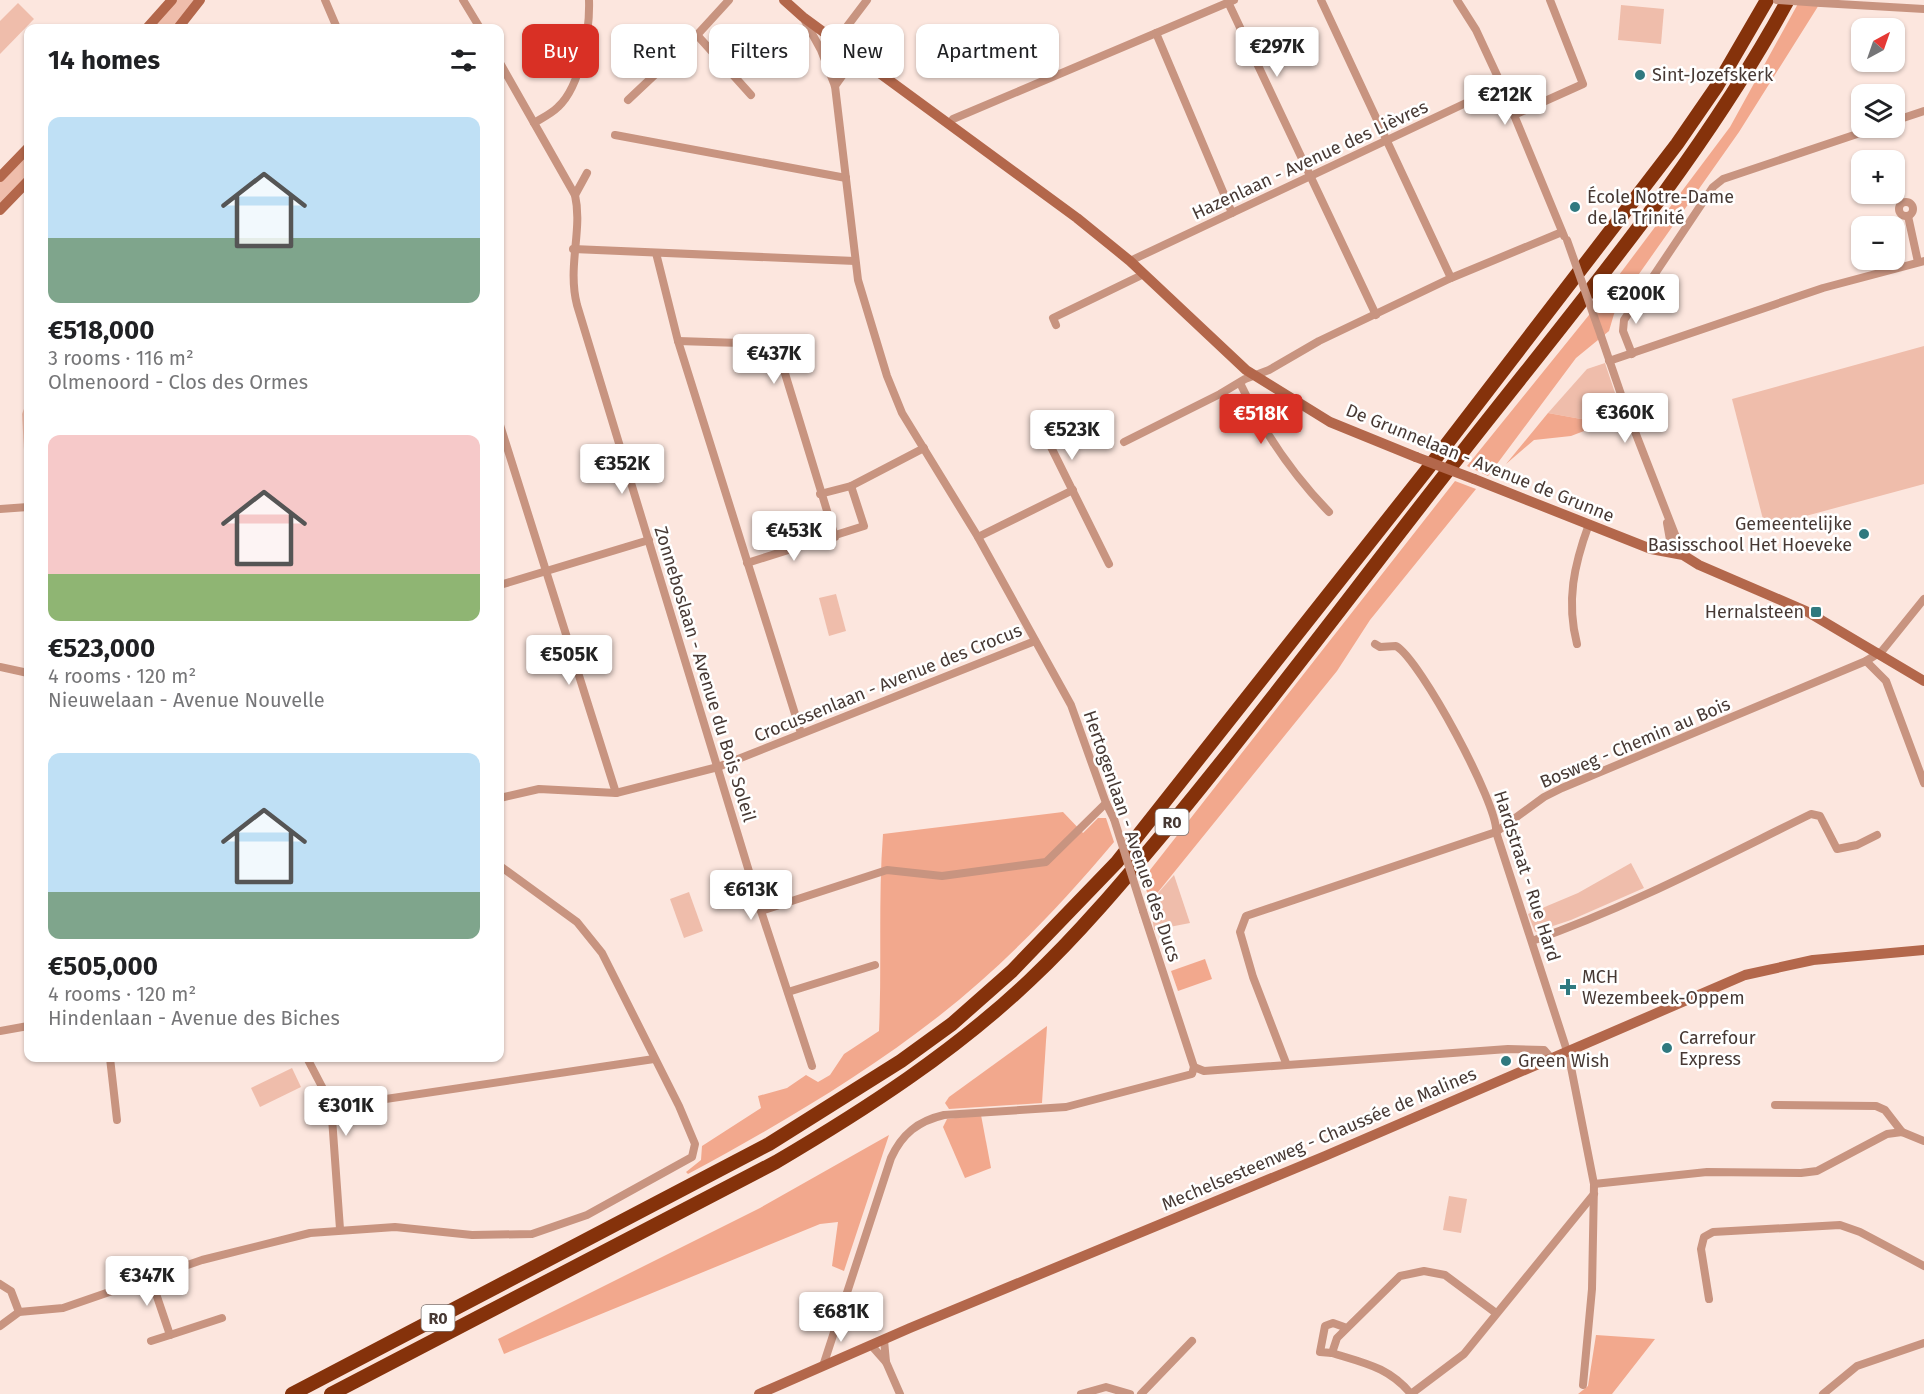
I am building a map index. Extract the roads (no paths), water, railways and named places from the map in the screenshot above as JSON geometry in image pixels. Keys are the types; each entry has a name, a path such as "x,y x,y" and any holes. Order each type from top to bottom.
{"highway":[{"name":"R0","path":"292,1394 769,1144 901,1061 952,1024 1012,971 1117,862 1512,360 1677,144 1717,86 1767,0"},
{"name":"R0","path":"330,1394 776,1162 847,1120 945,1051 1029,981 1120,885 1228,755 1656,204 1732,96 1788,0"}],"street":[{"path":"151,24 172,0"},
{"path":"181,24 200,0"},
{"path":"325,0 335,24"},
{"path":"463,0 478,24"},
{"path":"534,123 558,107 571,88 585,42 589,0"},
{"path":"729,0 697,35 751,95"},
{"name":"De Grunnelaan - Avenue de Grunne","path":"784,0 821,30"},
{"path":"848,24 867,0"},
{"path":"1321,0 1451,278"},
{"path":"1458,0 1476,30 1502,86 1567,240 1667,519 1677,553"},
{"path":"1514,115 1583,84 1550,0"},
{"path":"1778,0 1924,9"},
{"path":"949,124 953,119 1231,1 1308,176 1376,315"},
{"name":"Hertogenlaan - Avenue des Ducs","path":"803,17 825,58 835,86 855,261 862,300 883,366 903,413 978,537 1071,705 1106,803 1114,819 1194,1067"},
{"path":"1156,33 1232,213"},
{"path":"504,70 575,195"},
{"path":"628,100 651,78"},
{"path":"835,86 841,78"},
{"name":"De Grunnelaan - Avenue de Grunne","path":"888,78 1077,218 1130,261 1255,376 1330,422 1651,549 1677,553 1699,565 1806,611 1924,681"},
{"name":"Hazenlaan - Avenue des Lièvres","path":"1130,261 1502,86"},
{"path":"1905,117 1924,111"},
{"path":"615,135 846,178"},
{"path":"1632,354 1623,331 1624,320 1713,187 1723,179 1851,136"},
{"path":"0,177 24,152"},
{"path":"575,195 587,173"},
{"path":"0,210 24,184"},
{"name":"Zonneboslaan - Avenue du Bois Soleil","path":"575,195 572,280 576,306 761,911 812,1066"},
{"path":"1609,361 1823,288 1921,261 1908,216"},
{"path":"1124,442 1451,278 1562,232"},
{"path":"573,249 855,261"},
{"path":"656,253 678,341 801,733"},
{"path":"1056,325 1053,318 1144,274"},
{"path":"678,341 776,344 835,537"},
{"path":"1240,383 1275,443 1308,491 1329,512"},
{"path":"504,438 616,793"},
{"path":"1049,443 1109,564"},
{"path":"820,494 851,486 924,448"},
{"path":"747,563 864,526 851,486"},
{"path":"978,537 1073,490"},
{"path":"0,508 24,507"},
{"path":"1577,644 1572,622 1571,582 1577,556 1589,524"},
{"path":"504,584 649,540"},
{"name":"Bosweg - Chemin au Bois","path":"1286,1063 1253,977 1240,932 1246,916 1496,832 1544,797 1562,788 1866,661 1879,654 1924,599"},
{"name":"Crocussenlaan - Avenue des Crocus","path":"504,797 538,789 616,793 718,767 1035,641"},
{"name":"Hardstraat - Rue Hard","path":"1375,644 1380,647 1396,646 1403,651 1438,702 1485,794 1497,822 1496,832 1567,1051 1594,1184 1592,1289 1583,1385"},
{"path":"1866,661 1886,681 1924,783"},
{"path":"0,667 24,672"},
{"path":"761,911 874,874 898,869 924,876 942,876 1038,865 1053,857 1106,803"},
{"path":"1532,941 1580,924 1649,893 1811,814 1820,816 1837,849 1857,845 1877,835"},
{"path":"0,1326 19,1312 63,1308 150,1276 251,1246 340,1229 395,1227 472,1235 532,1234 587,1215 692,1157 695,1144 679,1106 602,953 577,922 504,869"},
{"name":"Mechelsesteenweg - Chaussée de Malines","path":"759,1394 1311,1162 1723,984 1765,969 1823,958 1924,950"},
{"path":"788,992 875,965"},
{"path":"0,1031 24,1027"},
{"path":"823,1366 896,1146 912,1128 931,1118 944,1115 1066,1107 1192,1074 1194,1067 1204,1071 1286,1063 1508,1049 1544,1050 1551,1059"},
{"path":"332,1107 654,1059"},
{"path":"110,1062 117,1120"},
{"path":"309,1062 332,1107 340,1229"},
{"path":"1775,1104 1876,1106 1885,1110 1902,1132 1924,1141"},
{"path":"1594,1184 1707,1172 1801,1173 1817,1170 1879,1137 1902,1132"},
{"path":"1347,1328 1333,1323 1326,1326 1319,1348 1323,1354 1332,1353 1380,1368 1398,1379 1411,1394 1461,1357 1594,1194"},
{"path":"1709,1299 1701,1249 1704,1238 1713,1232 1840,1225 1860,1232 1924,1266"},
{"path":"1332,1353 1337,1338 1400,1276 1424,1271 1445,1275 1496,1313"},
{"path":"150,1276 170,1335"},
{"path":"0,1284 11,1291 19,1312"},
{"path":"151,1341 222,1318"},
{"path":"884,1340 886,1362"},
{"path":"1141,1394 1192,1341"},
{"path":"1823,1394 1857,1366 1924,1343"},
{"path":"871,1345 886,1362 900,1394"},
{"path":"1081,1394 1106,1387 1130,1394"}],"place":[{"name":"Sint-Jozefskerk","path":"1640,75"},
{"name":"École Notre-Dame de la Trinité","path":"1575,207"},
{"name":"Gemeentelijke Basisschool Het Hoeveke","path":"1864,534"},
{"name":"Hernalsteen","path":"1816,612"},
{"name":"MCH Wezembeek-Oppem","path":"1568,987"},
{"name":"Carrefour Express","path":"1667,1048"},
{"name":"Green Wish","path":"1506,1061"}]}
